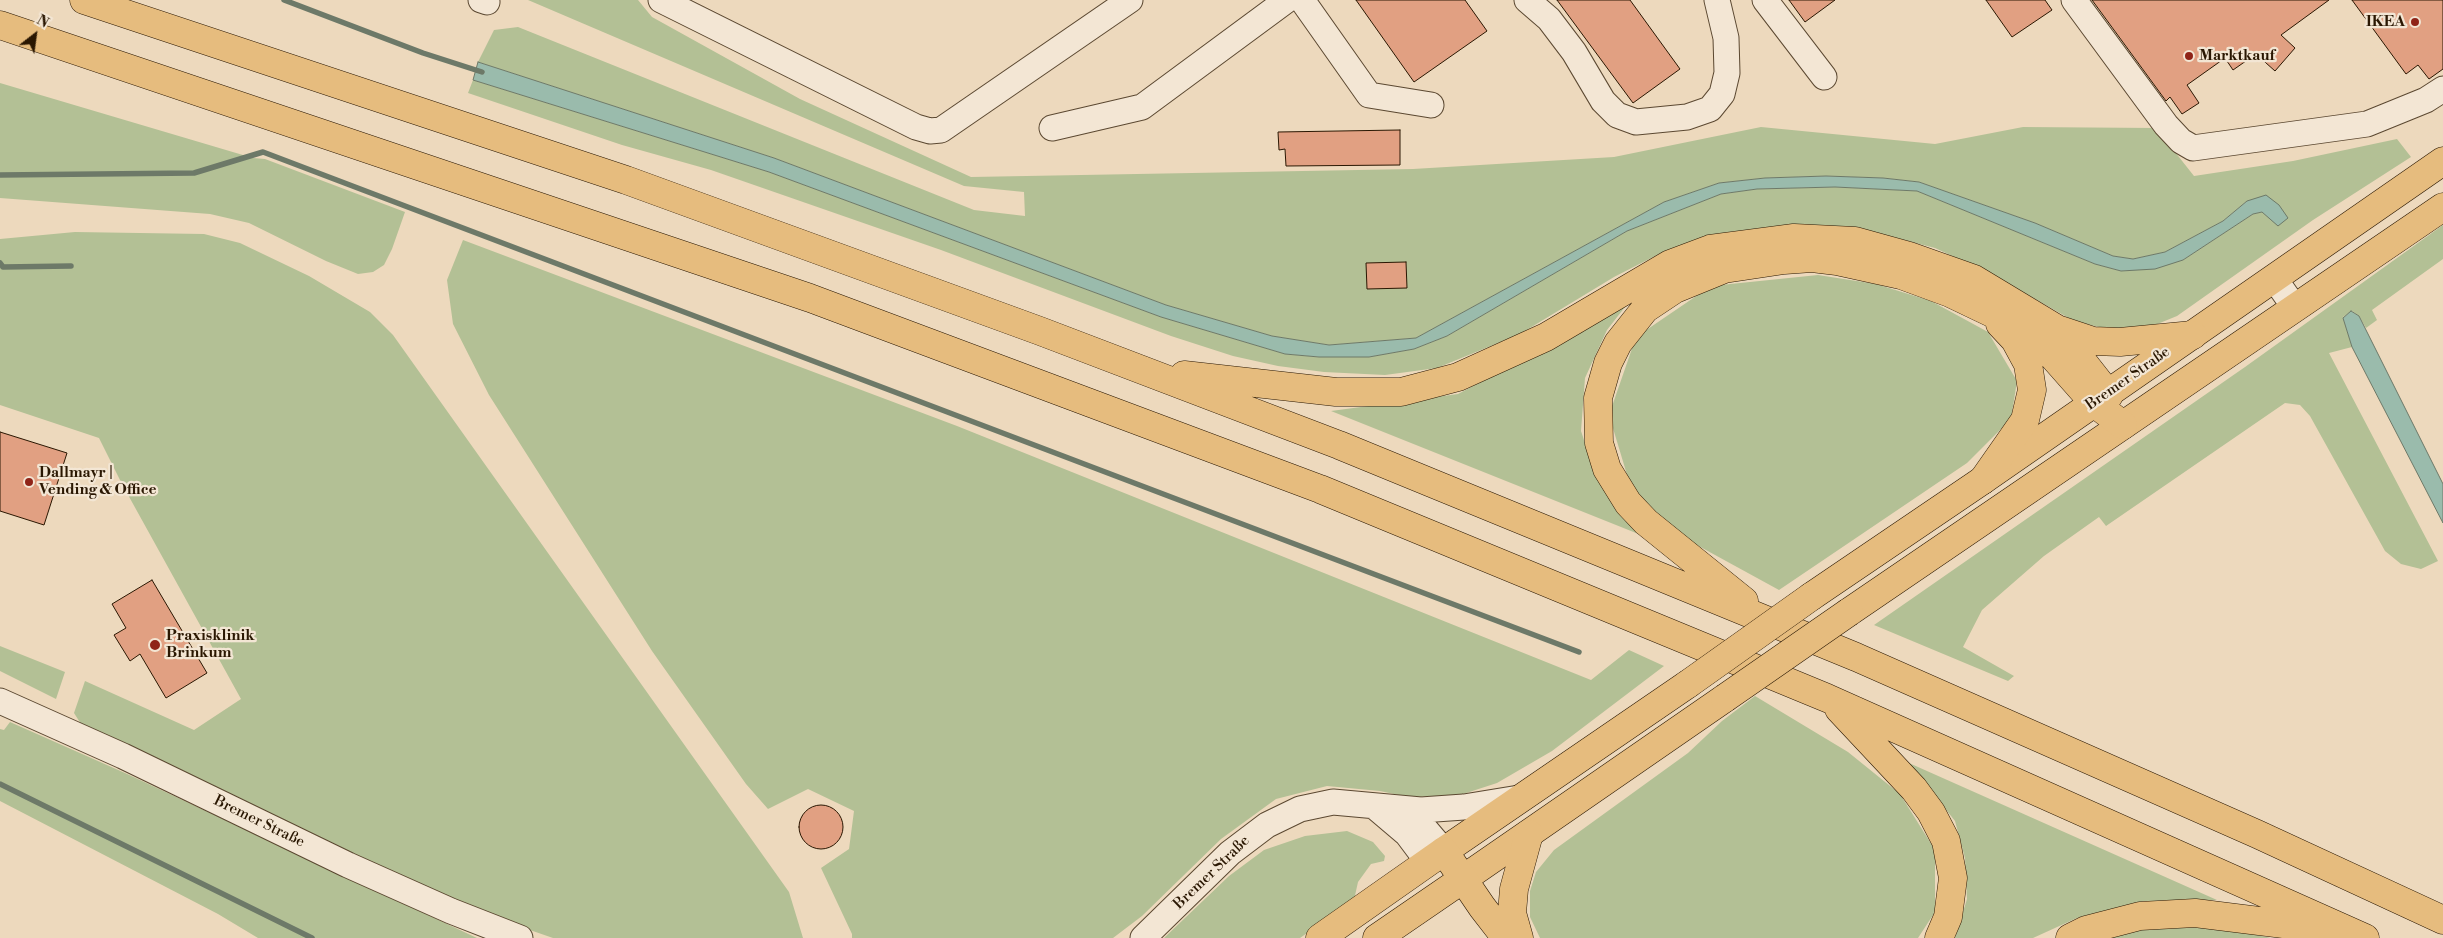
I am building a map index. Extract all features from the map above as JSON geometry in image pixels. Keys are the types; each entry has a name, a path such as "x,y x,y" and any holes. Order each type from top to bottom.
{"main road":[{"path":"84,0 626,180 828,252 1348,449 1767,619 2257,834 2443,920"},
{"path":"0,25 810,298 1320,489 1827,698 2361,936"},
{"name":"Bremer Straße","path":"1320,938 1519,798 1688,684 1812,596 1983,480 2443,161"},
{"path":"1377,938 1849,612 2443,206"},
{"path":"1142,370 1336,392 1401,392 1458,377 1546,337 1670,264 1710,249 1794,238 1855,241 1909,256 1974,279 2057,330 2093,341 2120,342 2193,335"},
{"path":"1767,619 1646,522 1616,486 1601,450 1597,416 1601,382 1608,363 1618,343 1645,309 1675,289 1724,269 1758,262 1812,258 1874,268 1927,283 1973,303 2032,335 2101,398 2124,425"},
{"path":"1973,303 2003,326 2015,340 2028,364 2032,390 2025,420 1983,480"},
{"path":"2057,330 2101,398"},
{"path":"1827,698 1914,789 1931,812 1946,841 1953,878 1948,917 1939,938"},
{"path":"1519,938 1512,913 1514,889 1529,834"},
{"path":"1436,856 1456,884 1506,938"},
{"path":"1456,884 1483,938"},
{"path":"2070,938 2086,930 2140,916 2195,913 2266,920 2361,936"}],"street":[{"path":"661,0 916,127 930,131 941,130 1130,0"},
{"path":"1052,128 1142,107 1287,0"},
{"path":"1302,0 1369,95 1431,105"},
{"path":"1527,0 1549,19 1574,52 1603,102 1617,115 1636,122 1687,117 1710,108 1722,94 1727,73 1726,38 1717,0"},
{"path":"1765,0 1824,77"},
{"path":"2074,0 2166,126 2181,141 2193,148 2367,124 2409,108 2443,89"},
{"path":"2274,278 2295,308"},
{"name":"Bremer Straße","path":"0,701 123,756 348,865 451,911 520,938"},
{"name":"Bremer Straße","path":"1144,938 1230,853 1267,825 1300,809 1323,803 1350,802 1421,810 1464,807 1519,798"},
{"name":"Bremer Straße","path":"1386,807 1421,824 1436,856"}],"shaded area":[{"path":"528,0 638,0 652,17 800,99 971,177 1413,169 1614,157 1761,127 1935,144 2023,127 2156,128 2194,176 2293,161 2397,139 2411,157 2313,220 2177,316 2150,327 2116,331 2074,321 1989,273 1935,248 1865,230 1791,226 1729,232 1659,254 1614,277 1520,334 1437,368 1385,375 1324,372 1278,366 1233,356 1171,336 941,250 711,170 622,145 468,93 473,80 769,172 1161,317 1285,354 1319,357 1369,357 1414,349 1447,336 1627,231 1721,194 1757,189 1835,187 1917,191 2095,264 2121,271 2183,260 2253,214 2262,212 2274,220 2282,221 2247,201 2223,221 2165,252 2133,259 2113,256 2035,223 1919,182 1883,178 1826,176 1765,178 1719,183 1664,202 1416,338 1329,345 1272,336 1166,305 774,158 478,62 494,30 518,27 974,210 1025,216 1024,192 964,186"},
{"path":"478,62 774,158 1166,305 1272,336 1329,345 1416,338 1664,202 1719,183 1765,178 1826,176 1883,178 1919,182 2035,223 2113,256 2133,259 2165,252 2223,221 2247,201 2266,195 2279,205 2288,218 2278,226 2262,212 2253,214 2183,260 2155,269 2121,271 2095,264 1917,191 1835,187 1757,189 1721,194 1627,231 1447,336 1414,349 1369,357 1319,357 1285,354 1161,317 769,172 473,80"},
{"path":"0,83 253,158 265,159 405,212 392,249 384,265 373,272 358,274 326,261 249,223 210,214 0,198"},
{"path":"2443,225 2443,259 2372,310 2377,320 2366,328 2359,316 2352,311 2343,317 2352,347 2329,353 2438,561 2421,569 2401,564 2385,551 2310,416 2300,405 2285,403 2106,526 2099,517 2044,556 1982,610 1963,647 2014,676 2008,681 1874,625 2245,367"},
{"path":"75,232 204,234 240,243 309,276 370,312 393,335 789,892 803,938 553,938 504,921 414,883 81,724 74,713 85,681 194,730 241,699 122,484 99,438 0,405 0,239"},
{"path":"463,240 957,426 1591,680 1629,650 1664,666 1552,751 1497,783 1457,796 1408,797 1380,791 1327,786 1276,799 1221,839 1142,916 1113,938 852,938 852,934 821,868 849,849 854,811 808,789 768,809 746,784 652,651 489,395 453,324 447,280"},
{"path":"1818,275 1876,284 1931,301 1988,332 2017,381 2011,419 1967,463 1779,590 1673,532 1631,488 1609,415 1636,337 1711,286"},
{"path":"1632,298 1607,330 1585,378 1581,431 1592,464 1641,535 1331,411 1458,394 1547,347"},
{"path":"2351,311 2359,316 2443,484 2443,523 2352,347 2343,318"},
{"path":"0,646 65,672 56,699 0,671"},
{"path":"1755,696 1848,752 1900,794 1935,850 1935,912 1918,938 1540,938 1530,917 1530,891 1536,872 1554,850 1688,753 1722,721"},
{"path":"10,722 125,773 477,938 258,938 218,914 0,801 0,729 4,730"},
{"path":"1909,763 2217,900 2144,901 2077,918 2033,938 1955,938 1967,899 1965,858 1955,821"},
{"path":"1347,831 1373,842 1385,856 1384,861 1371,864 1358,882 1354,900 1300,938 1164,938 1229,876 1264,850 1305,836"},
{"path":"2216,926 2271,938 2105,938 2138,930"}],"building":[{"path":"1356,0 1465,0 1487,31 1414,82"},
{"path":"1557,0 1630,0 1680,69 1633,103"},
{"path":"1789,0 1835,0 1805,22"},
{"path":"1986,0 2045,0 2052,10 2012,37"},
{"name":"Marktkauf","path":"2092,0 2329,0 2281,35 2295,48 2275,71 2256,54 2233,70 2225,58 2187,85 2199,103 2182,114 2170,97 2166,101"},
{"name":"IKEA","path":"2352,0 2443,0 2443,69 2429,79 2418,65 2406,74"},
{"path":"1400,130 1400,165 1286,166 1285,149 1279,150 1278,132"},
{"path":"1406,262 1407,288 1367,289 1366,263"},
{"name":"Dallmayr | Vending & Office","path":"0,432 67,453 44,525 0,511"},
{"name":"Praxisklinik Brinkum","path":"152,580 207,673 166,698 140,654 130,661 114,635 126,628 112,604"},
{"path":"821,805 833,809 839,815 843,827 839,839 833,845 821,849 809,845 803,839 799,827 803,815 809,809"}],"waterway":[{"path":"284,0 423,53 482,72"},
{"path":"0,175 194,173 263,152 1579,652"},
{"path":"0,263 3,267 71,266"},
{"path":"0,784 312,938"}],"place":[{"name":"IKEA","path":"2415,22"},
{"name":"Marktkauf","path":"2189,56"},
{"name":"Dallmayr | Vending & Office","path":"29,482"},
{"name":"Praxisklinik Brinkum","path":"155,645"}]}
